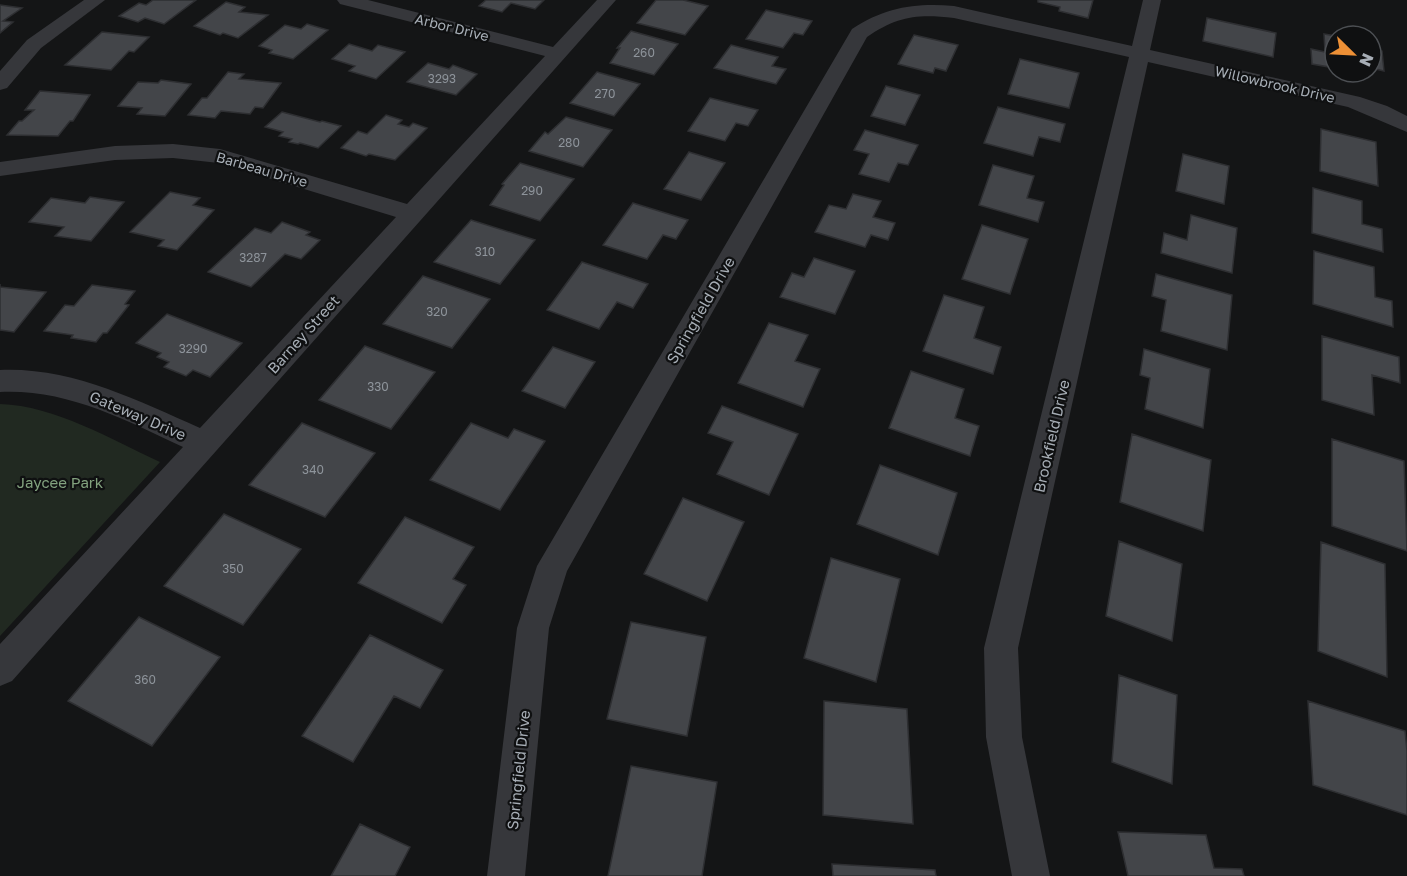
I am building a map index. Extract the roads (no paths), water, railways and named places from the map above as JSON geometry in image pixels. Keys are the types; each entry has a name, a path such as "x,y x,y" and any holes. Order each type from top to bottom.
{"street":[{"path":"0,84 41,37 96,0"},
{"name":"Arbor Drive","path":"346,0 558,54"},
{"name":"Barney Street","path":"0,669 607,0"},
{"name":"Brookfield Drive","path":"1031,876 1004,737 1001,648 1152,0"},
{"name":"Springfield Drive","path":"506,876 533,628 553,566 859,33 879,19 916,8 954,12 1140,54"},
{"name":"Willowbrook Drive","path":"1140,54 1353,102 1380,111 1407,125"},
{"name":"Barbeau Drive","path":"0,169 115,153 173,151 220,156 412,214"},
{"name":"Gateway Drive","path":"0,381 25,380 97,396 204,443"}],"park label":[{"name":"Jaycee Park","path":"60,482"}]}
